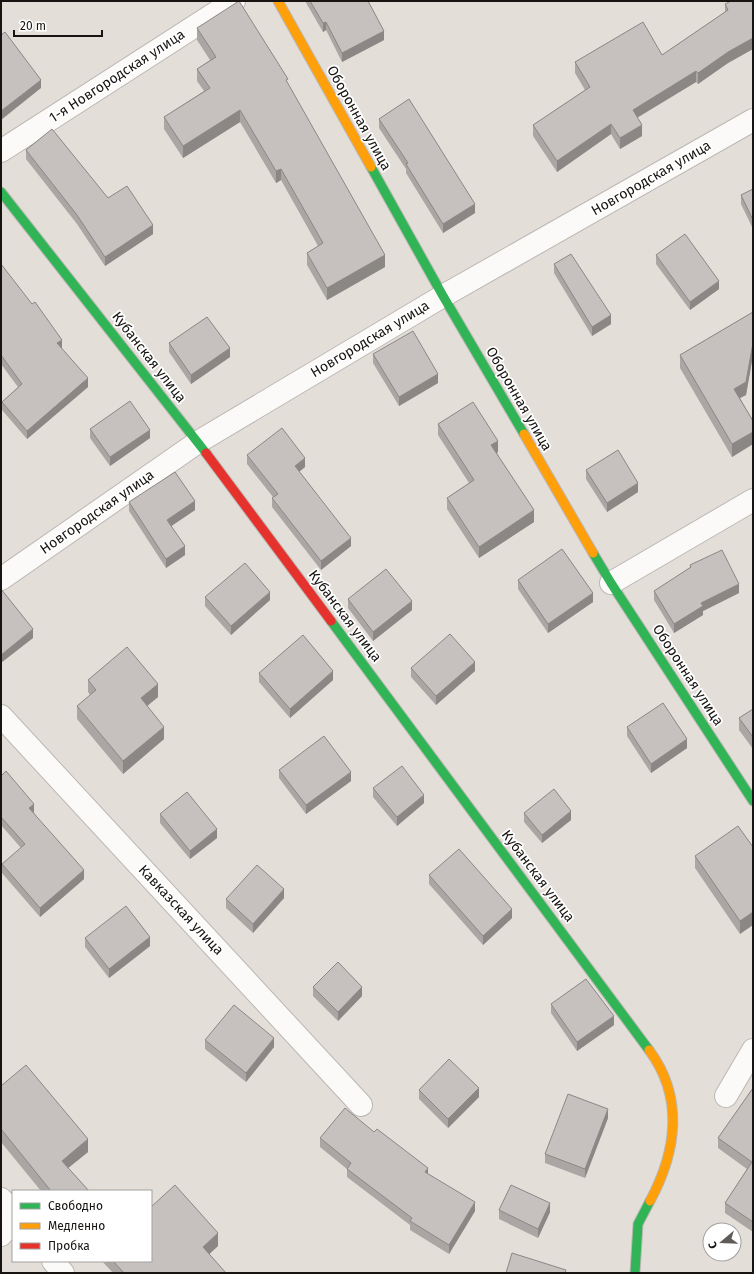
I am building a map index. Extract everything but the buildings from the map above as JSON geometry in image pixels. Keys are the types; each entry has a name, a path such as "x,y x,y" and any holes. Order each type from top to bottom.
{"street":[{"name":"1-я Новгородская улица","path":"1,151 234,1"},
{"name":"Оборонная улица","path":"278,1 443,296 611,583 753,801"},
{"name":"Новгородская улица","path":"1,579 198,442 443,296 753,120"},
{"name":"Кубанская улица","path":"1,192 198,442 658,1063 673,1105 673,1132 670,1151 659,1185 638,1224 635,1273"},
{"path":"611,583 753,500"},
{"name":"Кавказская улица","path":"1,716 361,1105"},
{"path":"726,1096 753,1050"},
{"path":"1,1199 12,1211"},
{"path":"1,1235 12,1222"},
{"path":"54,1262 63,1273"}],"traffic: fast":[{"path":"371,167 443,296 524,434"},
{"path":"1,192 206,453"},
{"path":"593,553 753,801"},
{"path":"331,621 649,1050"},
{"path":"635,1273 638,1224 650,1201"}],"traffic: slow":[{"path":"278,1 371,167"},
{"path":"524,434 593,553"},
{"path":"649,1050 660,1068 668,1086 672,1105 673,1124 671,1144 666,1163 650,1201"}],"traffic: jam":[{"path":"206,453 331,621"}]}
